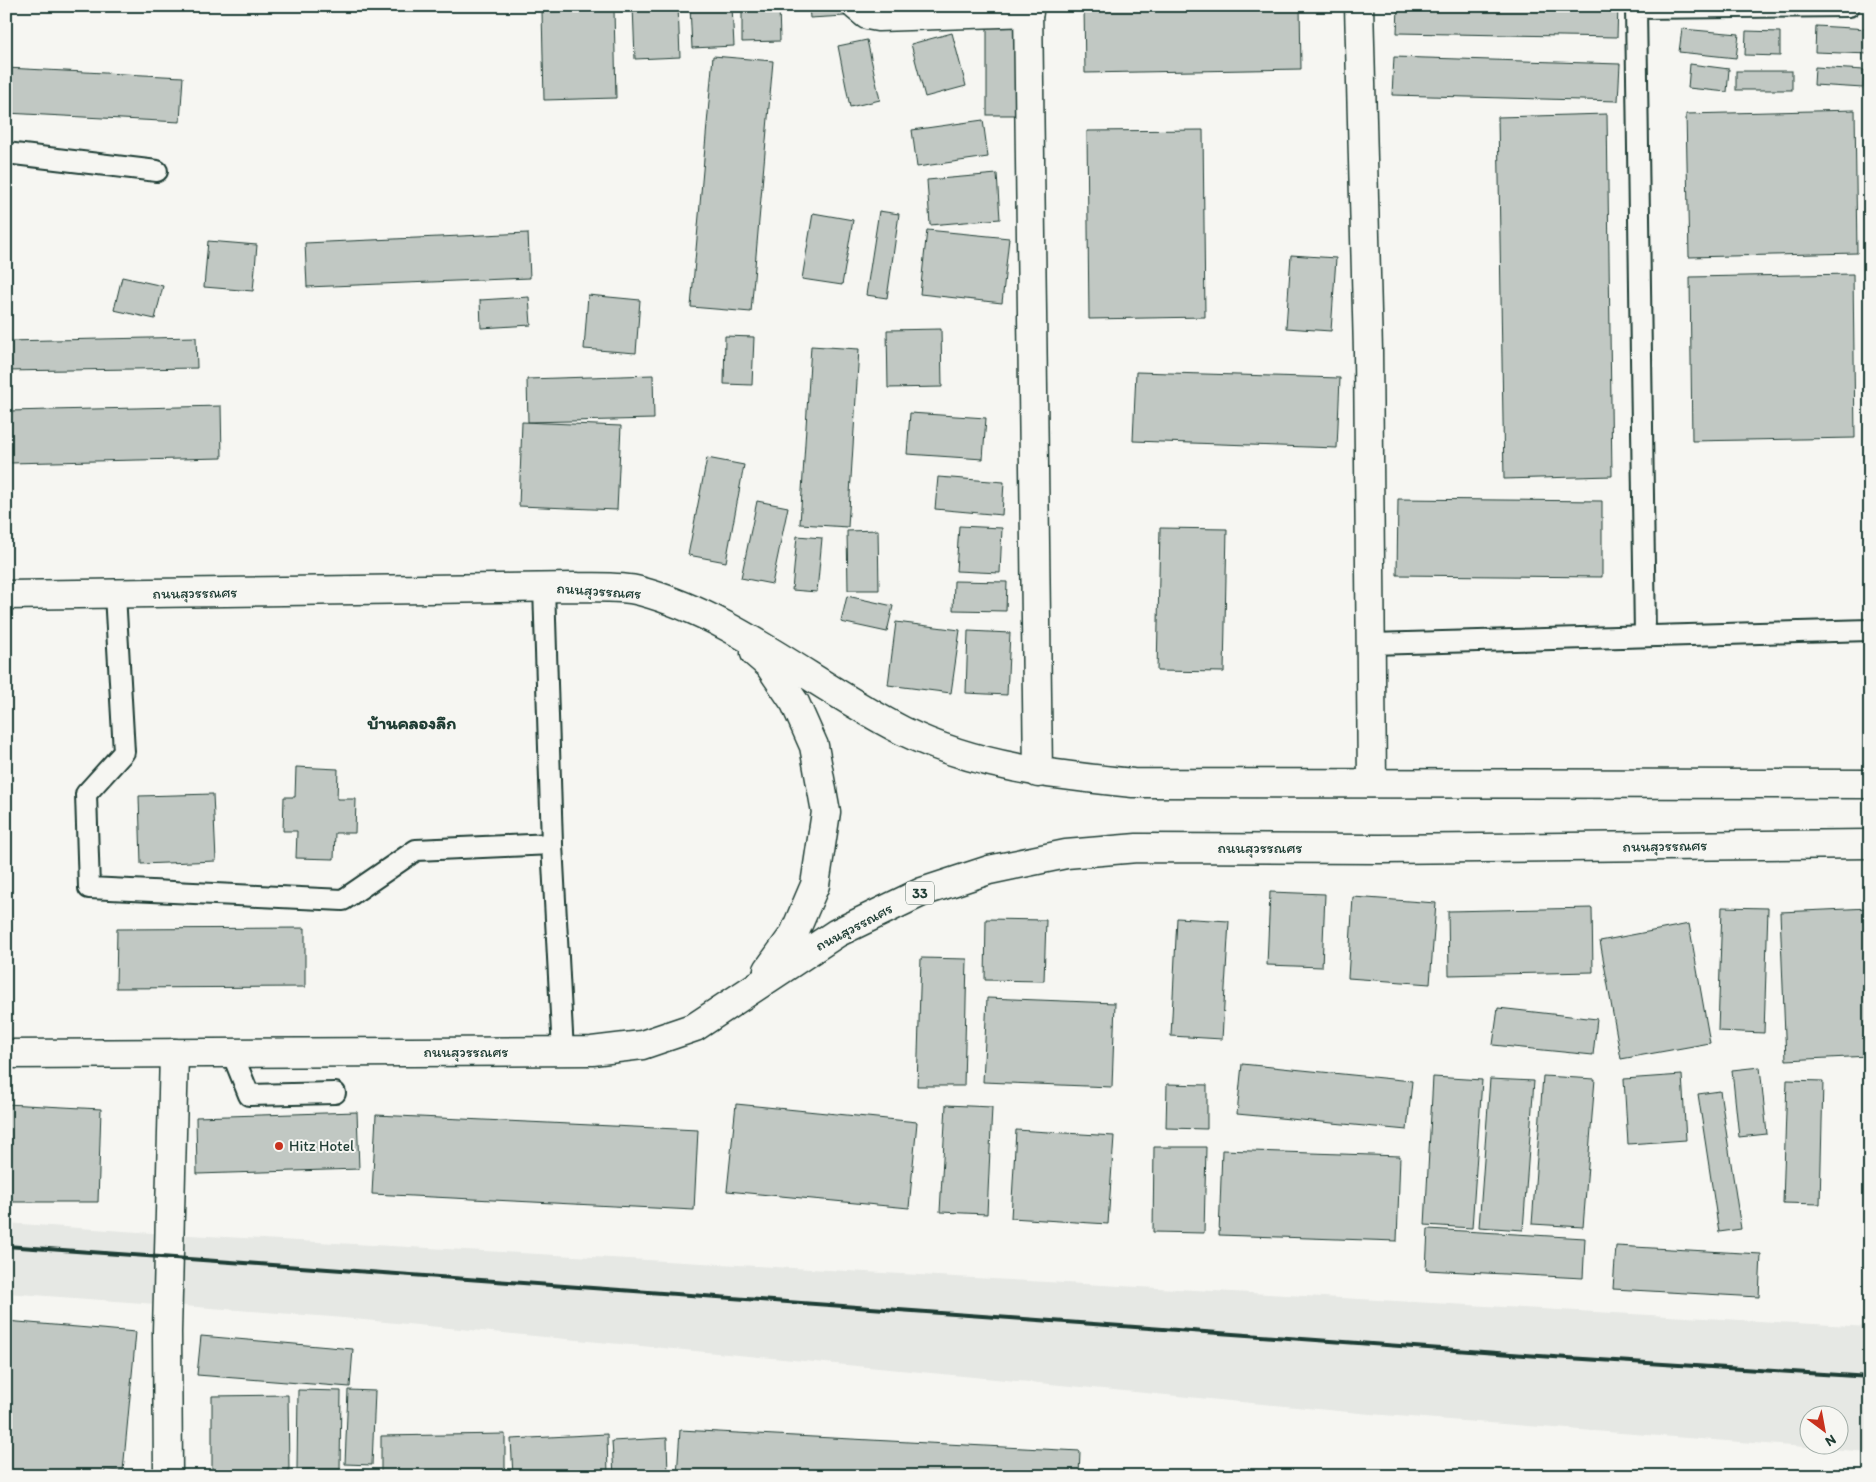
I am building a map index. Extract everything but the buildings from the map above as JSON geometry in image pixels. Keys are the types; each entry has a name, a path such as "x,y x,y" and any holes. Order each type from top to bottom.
{"main road":[{"path":"856,6 867,15 878,17 1029,9 1038,773"},
{"path":"1359,6 1368,351 1372,783"},
{"name":"ถนนสุวรรณศร","path":"6,595 544,587 638,591 697,610 903,731 968,757 1038,773 1133,783 1870,784"},
{"path":"722,625 768,665 795,702 814,746 826,812 815,885 794,934 779,957 752,987"},
{"name":"ถนนสุวรรณศร","path":"6,1054 562,1052 642,1046 695,1027 732,1004 752,987 837,933 922,892 989,870 1066,854 1137,848 1380,849 1870,844"},
{"path":"168,1476 167,1332 174,1053"}],"lane":[{"path":"1645,636 1636,8 1850,6"},
{"path":"6,153 157,171"},
{"path":"544,587 552,844 562,1052"},
{"path":"115,594 124,752 86,794 89,888 343,900 416,850 552,844"},
{"path":"1371,644 1870,630"},
{"path":"232,1053 249,1095 335,1093"}],"shaded area":[{"path":"6,1223 153,1233 1870,1327 1870,1452 1848,1450 1848,1404 1798,1404 1798,1447 1370,1414 332,1317 6,1293"}],"railway":[{"path":"6,1246 1568,1358 1870,1377"}],"place":[{"name":"Hitz Hotel","path":"279,1146"}],"district":[{"name":"บ้านคลองลึก","path":"412,723"}]}
